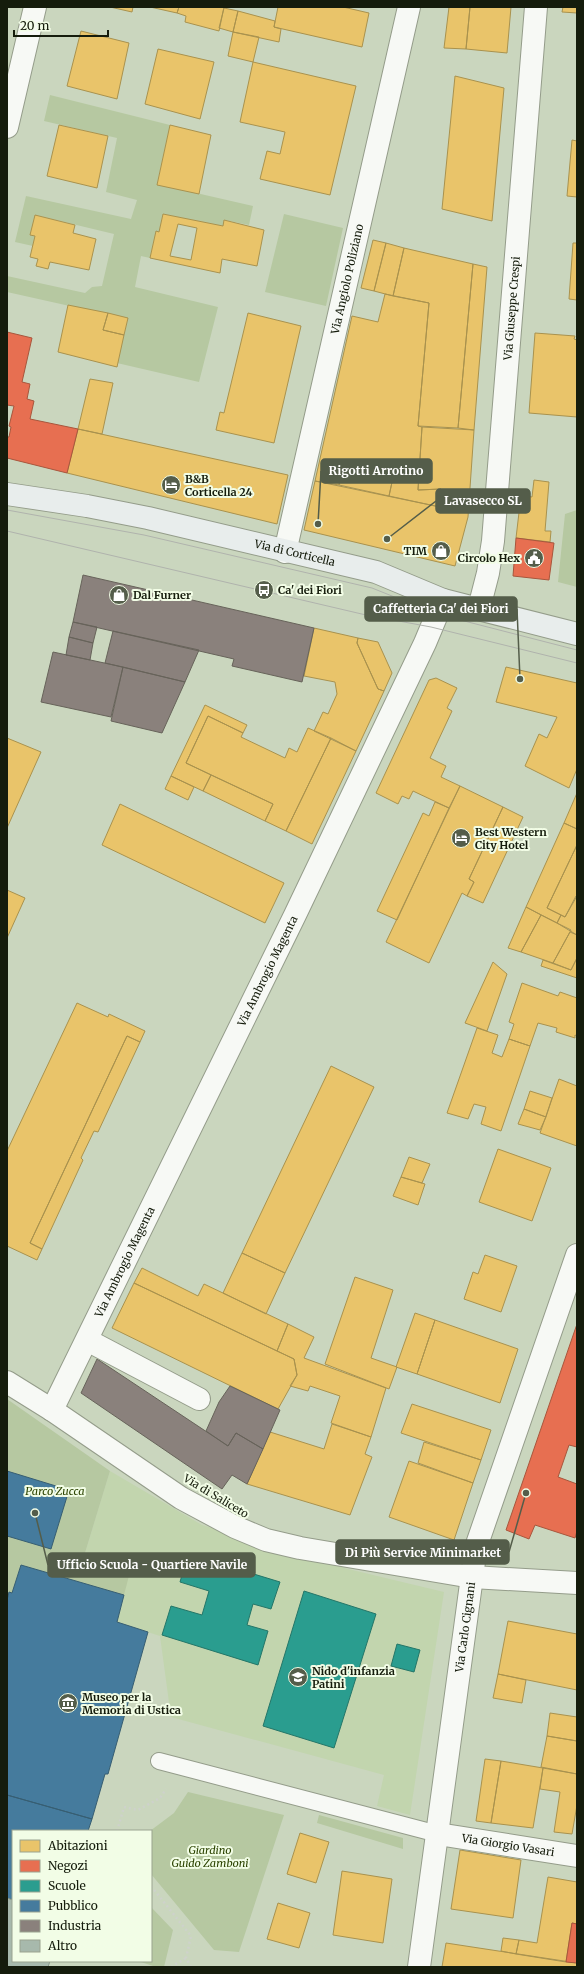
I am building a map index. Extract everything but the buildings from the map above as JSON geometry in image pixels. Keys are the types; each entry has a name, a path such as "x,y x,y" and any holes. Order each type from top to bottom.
{"main road":[{"name":"Via di Corticella","path":"7,494 87,506 148,518 285,552 376,572 442,600 479,608 577,634"}],"street":[{"path":"7,127 36,7"},
{"name":"Via Angiolo Poliziano","path":"285,552 409,7"},
{"name":"Via Giuseppe Crespi","path":"479,608 488,573 493,541 536,7"},
{"name":"Via Ambrogio Magenta","path":"52,1410 295,915 427,638 442,600"},
{"name":"Via Carlo Cignani","path":"419,1967 476,1547 577,1254"},
{"path":"86,1340 199,1399"},
{"name":"Via di Saliceto","path":"7,1382 52,1410 181,1498 234,1527 259,1537 300,1548 472,1577 577,1583"},
{"name":"Via Giorgio Vasari","path":"438,1834 577,1856"}],"lane":[{"path":"167,1763 438,1834"}],"path":[{"path":"117,1830 124,1807 138,1810 160,1798 169,1783 167,1763"},
{"path":"152,1887 191,1936 186,1958 191,1967"},
{"path":"171,1967 186,1958"}],"shaded area":[{"name":"Nido d'infanzia Patini","path":"110,1471 202,1525 348,1569 444,1592 410,1815 377,1806 384,1775 171,1717 160,1636 117,1622 85,1553"}],"green space":[{"path":"50,95 170,125 157,184 253,206 249,225 224,220 223,226 163,214 159,232 156,232 150,258 141,256 135,287 218,307 199,382 117,363 128,319 7,292 7,276 85,293 92,287 102,286 114,234 35,215 30,235 35,236 33,246 15,242 26,196 131,219 137,200 106,192 117,138 44,121"},
{"path":"284,214 343,228 326,306 265,292"},
{"path":"577,510 577,587 558,582 565,514"},
{"name":"Parco Zucca","path":"7,1399 110,1471 85,1553 131,1568 124,1595 21,1565 12,1593 9,1592 7,1600"},
{"name":"Giardino Guido Zamboni","path":"188,1792 284,1815 239,1952 214,1950 152,1875 151,1830 174,1813"},
{"path":"319,1815 403,1838 403,1849 317,1823"},
{"path":"152,1908 173,1930 164,1967 156,1967 141,1962 152,1962"}],"tram line":[{"path":"7,510 144,535 372,588 437,614 577,650"},
{"path":"7,531 366,615 431,627 577,663"}],"place":[{"name":"B&B Corticella 24","path":"171,485"},
{"name":"Rigotti Arrotino","path":"318,524"},
{"name":"Lavasecco SL","path":"387,539"},
{"name":"TIM","path":"441,551"},
{"name":"Circolo Hex","path":"534,558"},
{"name":"Ca' dei Fiori","path":"264,590"},
{"name":"Dal Furner","path":"119,595"},
{"name":"Caffetteria Ca' dei Fiori","path":"520,679"},
{"name":"Best Western City Hotel","path":"461,838"},
{"name":"Di Più Service Minimarket","path":"526,1493"},
{"name":"Ufficio Scuola - Quartiere Navile","path":"35,1513"},
{"name":"Nido d'infanzia Patini","path":"298,1677"},
{"name":"Museo per la Memoria di Ustica","path":"68,1703"}]}
